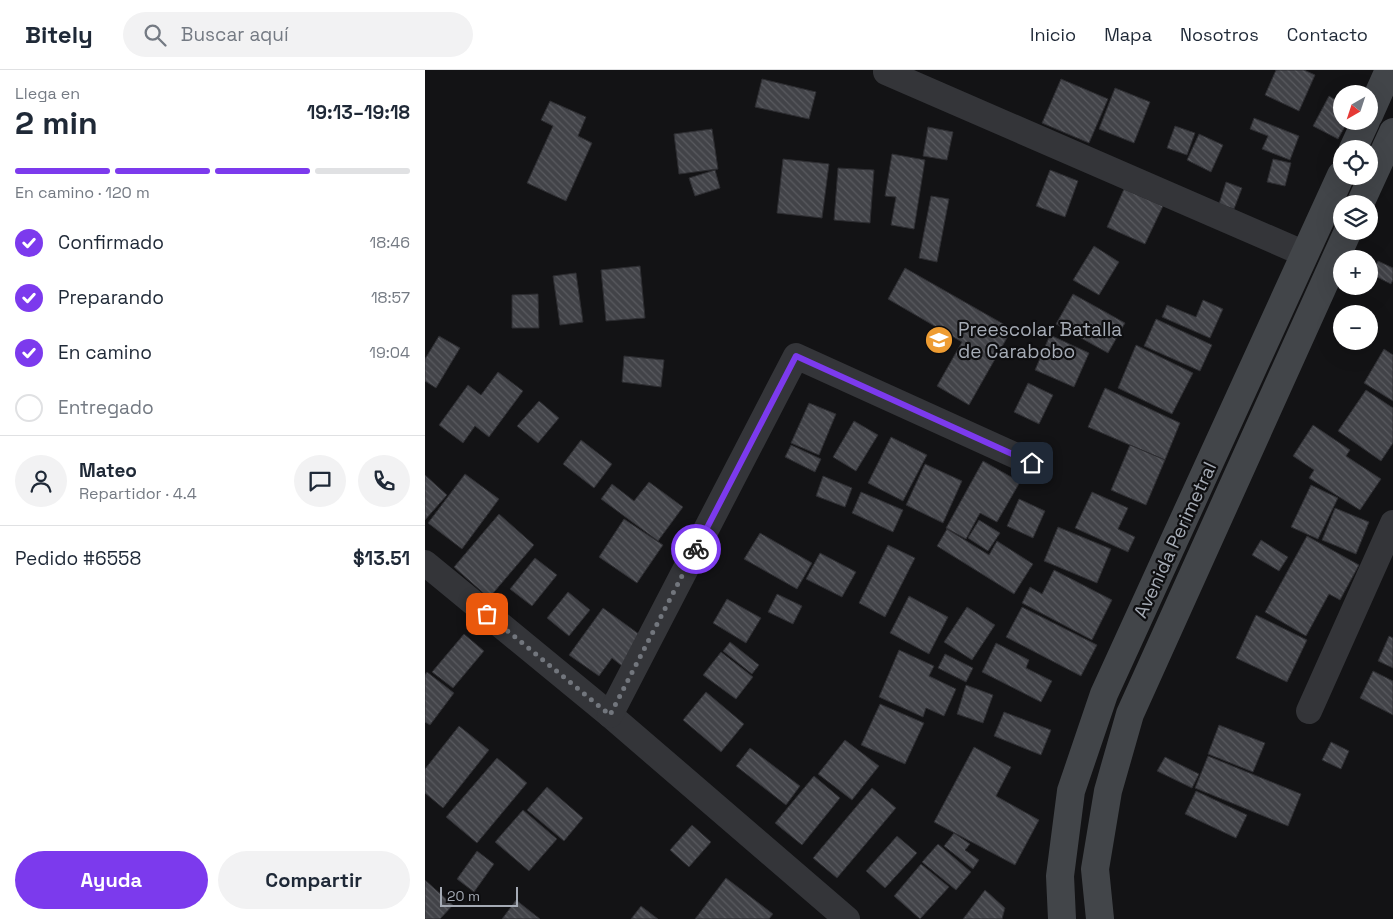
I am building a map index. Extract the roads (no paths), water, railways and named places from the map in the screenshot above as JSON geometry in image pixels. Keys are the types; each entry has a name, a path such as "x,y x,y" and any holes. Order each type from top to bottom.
{"main road":[{"path":"1378,95 1389,70"},
{"path":"1365,195 1393,132"},
{"name":"Avenida Perimetral","path":"1062,919 1060,876 1071,791 1104,694 1336,185"},
{"name":"Avenida Perimetral","path":"1100,919 1095,869 1108,791 1131,714 1344,240"}],"street":[{"path":"886,72 1305,254"},
{"path":"610,715 796,356 1032,463"},
{"path":"1309,711 1387,552 1393,523"},
{"path":"425,563 610,715 847,919"}],"place":[{"name":"Preescolar Batalla de Carabobo","path":"939,340"}]}
